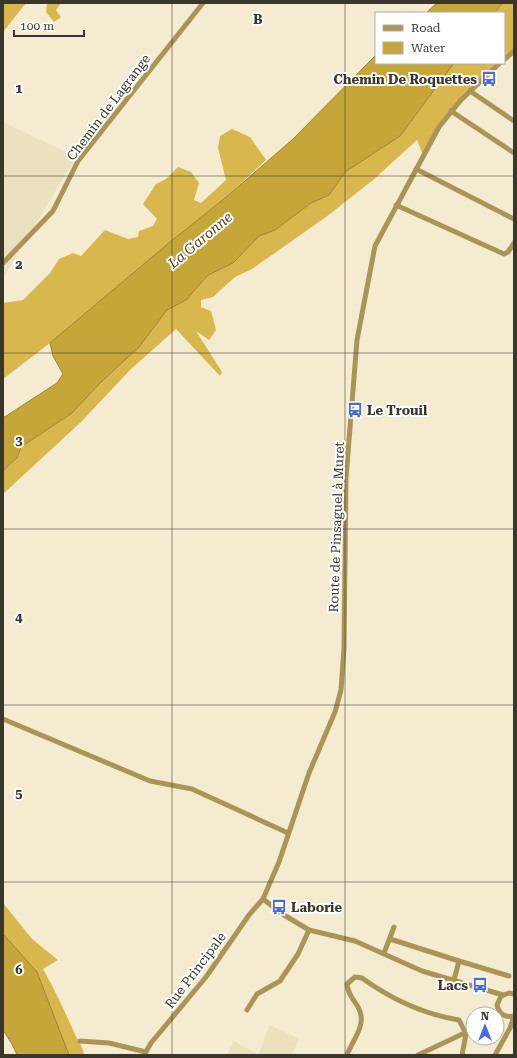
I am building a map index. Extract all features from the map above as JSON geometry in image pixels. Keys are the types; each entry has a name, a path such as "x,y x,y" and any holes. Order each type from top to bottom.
{"street":[{"name":"Chemin de Lagrange","path":"3,263 53,211 78,161 203,3"},
{"path":"505,59 514,51"},
{"name":"Route de Pinsaguel à Muret","path":"288,833 309,773 335,712 341,690 344,648 346,478 357,340 375,246 439,127 451,110 499,64"},
{"path":"470,91 514,121"},
{"path":"451,110 514,153"},
{"path":"416,170 514,219"},
{"path":"396,205 504,254 508,252 514,242"},
{"path":"3,719 150,781 192,789 288,833 280,862 264,899 284,916 309,930 355,941 422,971 503,995"},
{"name":"Rue Principale","path":"145,1054 151,1042 206,977 249,915 264,899"},
{"path":"384,953 394,927"},
{"path":"247,1010 257,994 280,981 298,954 309,930"},
{"path":"390,939 509,976"},
{"path":"454,980 459,961"},
{"path":"347,1055 362,1023 359,1008 348,992 347,984 355,977 362,978 422,1012 459,1020 465,1032"},
{"path":"494,993 498,1000 499,1006"},
{"path":"498,1000 503,995 509,993 514,994"},
{"path":"495,1055 510,1028 510,1024 514,1016"},
{"path":"505,1019 510,1024"},
{"path":"418,1055 465,1034"},
{"path":"462,1055 465,1039"},
{"path":"80,1041 109,1043 145,1054"}],"shaded area":[{"path":"3,3 26,3 3,32"},
{"path":"47,3 61,3 56,10 61,17 54,22 46,12"},
{"path":"503,3 514,3 514,51 505,59 505,12 495,12"},
{"path":"453,64 499,64 451,111 423,155 417,140 373,180 326,217 252,269 235,277 213,297 201,300 201,307 211,311 216,330 209,340 196,331 222,372 220,376 176,329 130,370 81,422 3,494 3,471 17,459 21,447 72,413 100,383 139,347 167,310 186,300 208,275 233,263 259,236 275,230 311,203 329,195 345,172 400,136"},
{"path":"3,122 76,157 3,278"},
{"path":"232,129 250,137 266,160 224,199 170,242 50,343 3,379 3,303 23,300 50,273 59,259 73,253 81,256 105,230 128,239 138,237 139,231 153,226 157,219 143,204 156,184 166,179 178,167 191,172 199,183 194,200 201,203 226,180 218,148 220,136"},
{"path":"3,903 32,939 58,960 43,969 84,1055 69,1055 37,972 3,934"},
{"path":"270,1025 299,1039 292,1055 258,1055"},
{"path":"234,1041 258,1055 227,1055"}],"water":[{"path":"437,3 503,3 495,12 427,12"},
{"name":"La Garonne","path":"375,56 375,64 453,64 400,136 345,172 329,195 311,203 275,230 259,236 233,263 208,275 186,300 167,310 139,347 100,383 72,413 21,447 17,458 3,471 3,418 57,383 63,374 53,356 50,343 170,242 224,199 293,139"},
{"path":"3,934 37,972 69,1055 17,1055 3,1030"}],"place":[{"name":"Chemin De Roquettes","path":"489,79"},
{"name":"Le Trouil","path":"355,410"},
{"name":"Laborie","path":"279,907"},
{"name":"Lacs","path":"480,985"}]}
